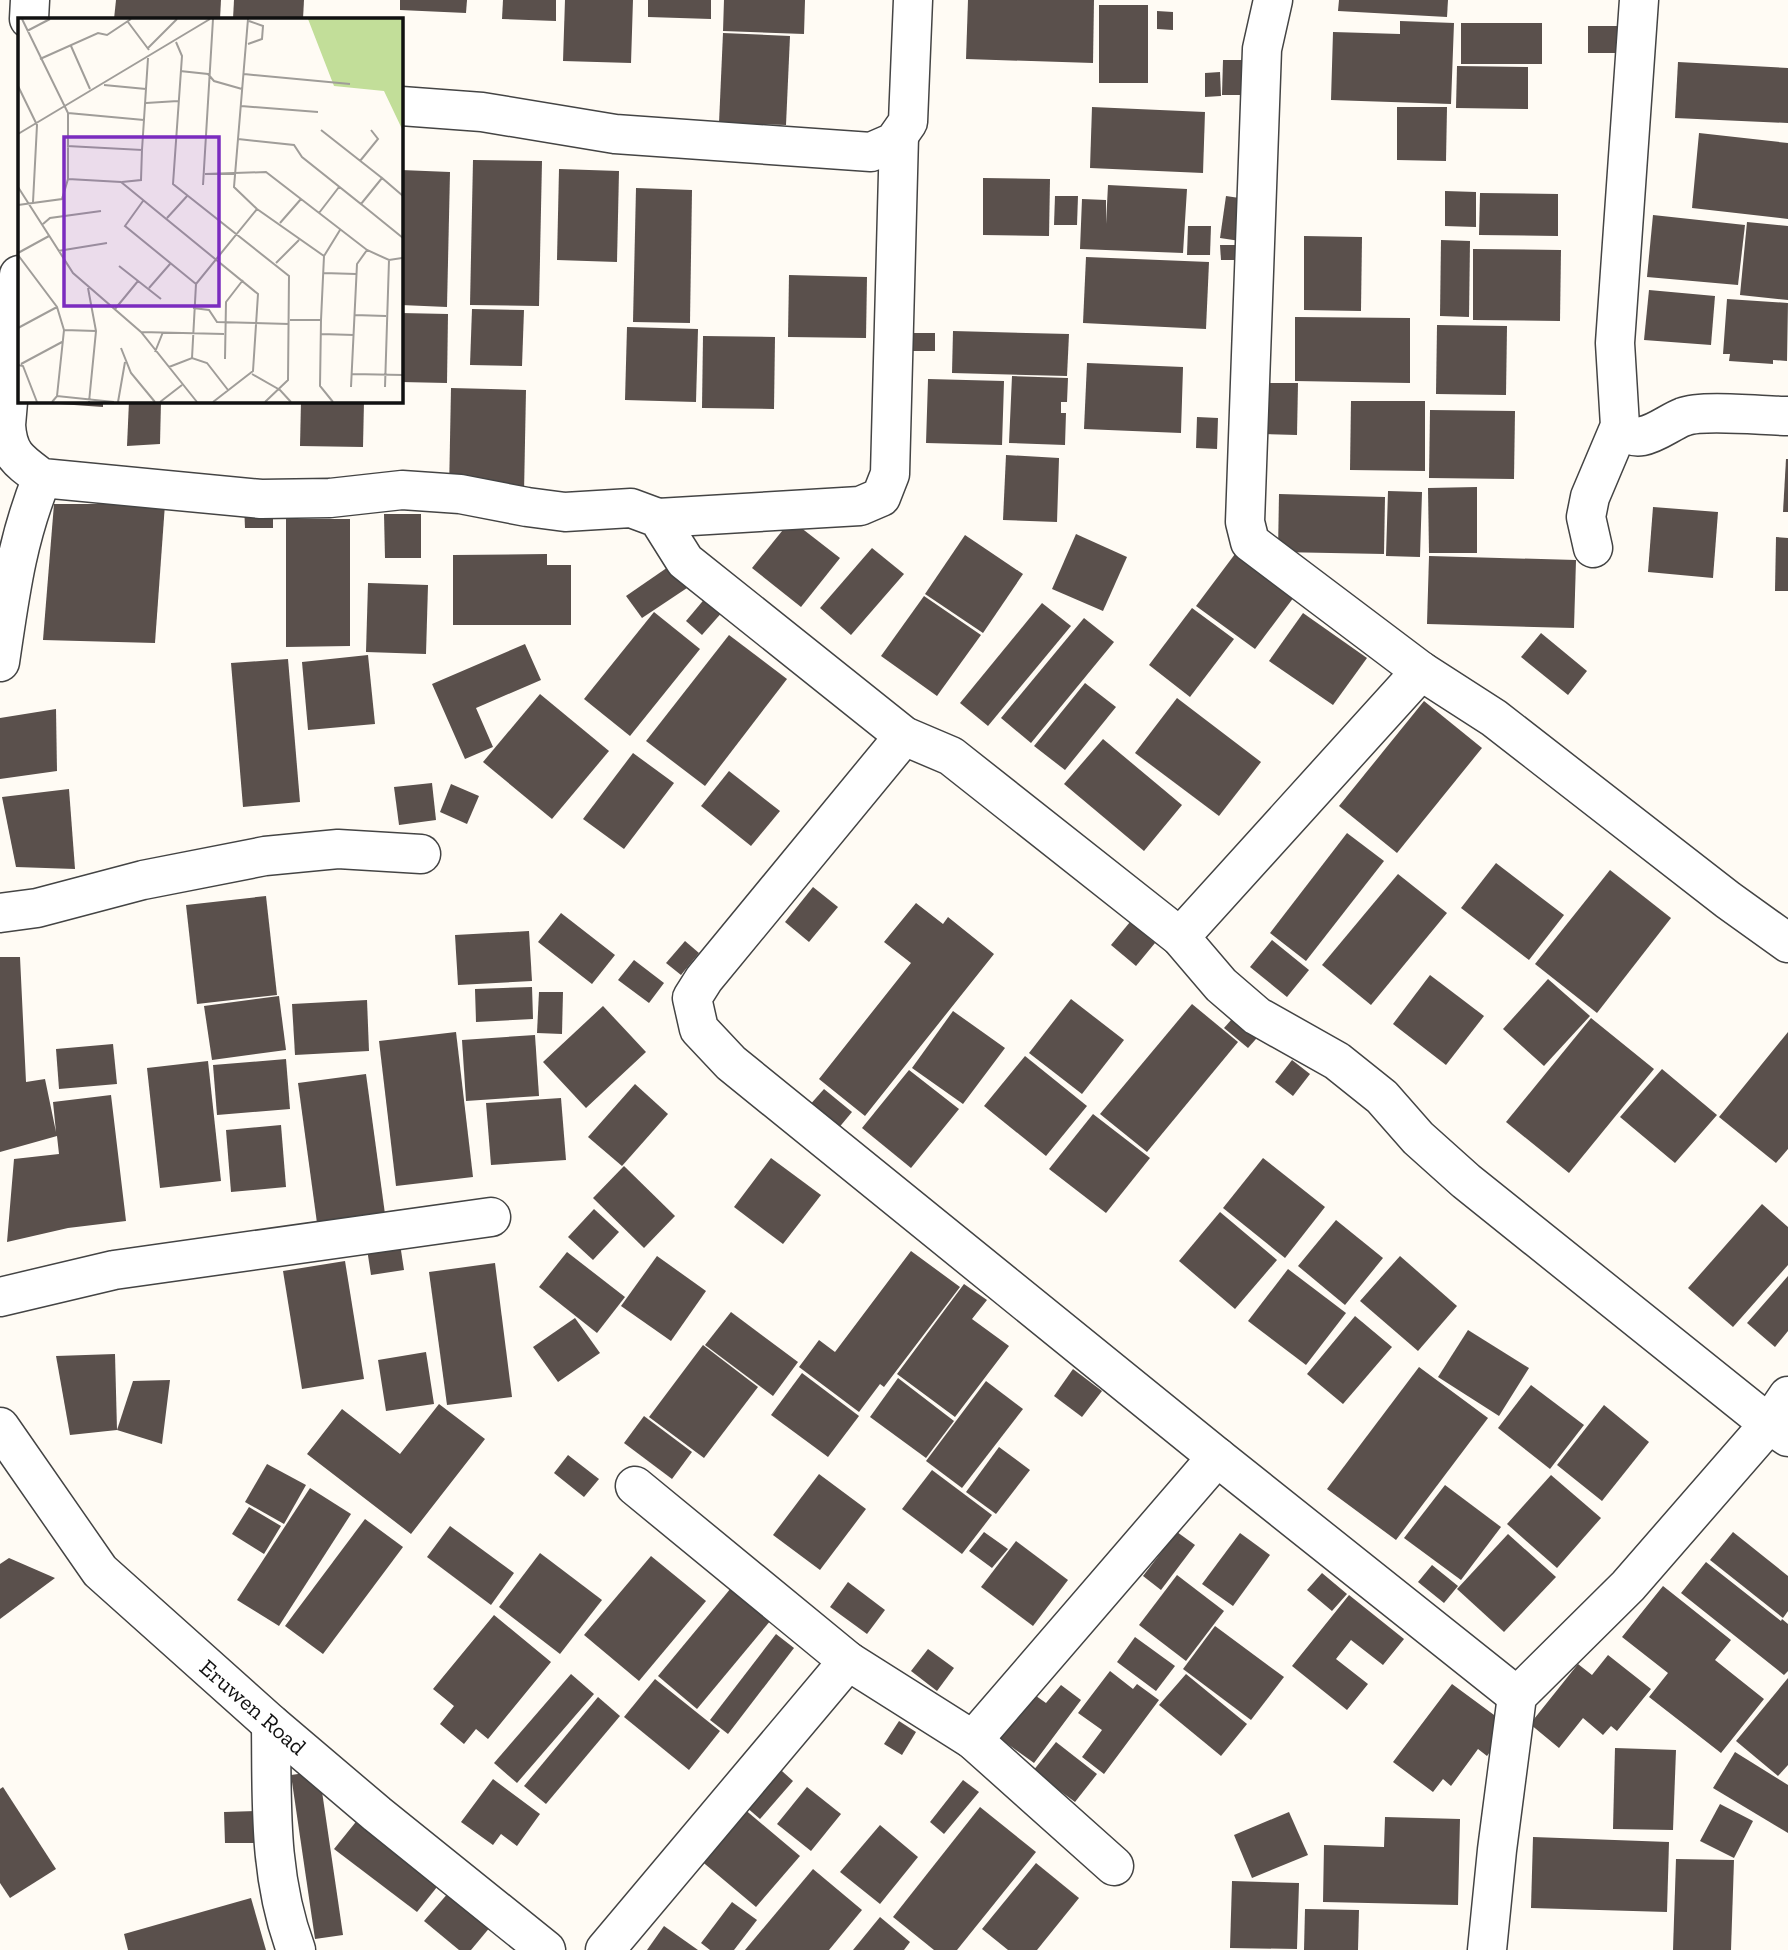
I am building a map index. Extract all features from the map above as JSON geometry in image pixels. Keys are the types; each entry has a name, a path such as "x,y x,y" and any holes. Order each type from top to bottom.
{"street":[{"path":"29,18 30,0"},
{"path":"402,106 482,112 615,134 871,152 894,142 908,122 913,0"},
{"path":"1273,0 1262,49 1245,522 1250,542 1421,671 1494,718 1728,900 1788,943"},
{"path":"1593,548 1586,517 1590,496 1620,426 1615,343 1639,0"},
{"path":"18,287 6,425 8,446 23,464 43,478 261,499 330,498 402,490 460,494 565,512 631,508 658,518 860,506 881,496 890,474 899,136"},
{"path":"1620,426 1626,434 1634,436 1650,435 1685,416 1788,416"},
{"path":"0,662 14,565 27,515 43,478"},
{"path":"658,518 685,561 904,736 951,756 1180,937 1221,985 1257,1016 1337,1061 1382,1097 1418,1138 1466,1181 1782,1419 1628,1587 1517,1696 1497,1850 1488,1950"},
{"path":"1180,937 1421,671"},
{"path":"904,736 704,979 692,998 699,1029 731,1063 1517,1696"},
{"path":"0,913 37,908 143,880 265,856 338,849 421,855"},
{"path":"0,1297 114,1270 491,1217"},
{"name":"Eruwen Road","path":"0,1427 100,1571 271,1724 377,1814 546,1950"},
{"path":"973,1740 1217,1457"},
{"path":"635,1486 848,1661 973,1740 1114,1866"},
{"path":"605,1950 848,1661"},
{"path":"271,1724 273,1857 287,1926 296,1950"}],"building":[{"path":"116,0 221,0 220,18 114,18"},
{"path":"234,0 304,0 303,18 233,18"},
{"path":"400,0 467,0 466,13 400,10"},
{"path":"503,0 556,0 556,21 502,19"},
{"path":"565,0 633,0 631,63 563,61"},
{"path":"648,0 711,0 711,19 648,17"},
{"path":"724,0 805,0 804,34 723,31"},
{"path":"968,0 1094,0 1093,63 966,59"},
{"path":"1339,0 1448,0 1447,17 1338,11"},
{"path":"1099,5 1148,5 1148,83 1099,83"},
{"path":"1157,11 1173,12 1173,30 1157,29"},
{"path":"1400,21 1454,23 1451,104 1331,100 1333,32 1400,34"},
{"path":"1461,23 1542,23 1542,64 1461,64"},
{"path":"1588,26 1623,26 1622,53 1588,53"},
{"path":"723,33 790,36 786,125 719,123"},
{"path":"1223,60 1257,60 1256,95 1222,95"},
{"path":"1678,62 1788,68 1788,123 1675,118"},
{"path":"1457,66 1528,67 1528,109 1456,108"},
{"path":"1220,72 1221,96 1205,97 1205,73"},
{"path":"1092,107 1205,112 1203,173 1090,168"},
{"path":"1397,107 1447,107 1446,161 1397,160"},
{"path":"1699,133 1788,143 1788,219 1692,208"},
{"path":"473,160 542,161 539,306 470,305"},
{"path":"559,169 619,171 617,262 557,260"},
{"path":"402,170 450,172 447,307 402,305"},
{"path":"983,178 1050,179 1049,236 983,235"},
{"path":"1108,185 1187,189 1183,253 1080,249 1082,199 1106,200 1106,224"},
{"path":"636,188 692,190 690,323 633,322"},
{"path":"1445,191 1476,192 1476,227 1445,226"},
{"path":"1480,193 1558,194 1558,236 1479,235"},
{"path":"1055,196 1078,196 1077,225 1054,225"},
{"path":"1226,196 1246,199 1240,241 1220,238"},
{"path":"1653,215 1745,225 1738,285 1647,277"},
{"path":"1747,222 1788,226 1788,300 1740,295"},
{"path":"1188,226 1211,226 1210,255 1187,255"},
{"path":"1304,236 1362,237 1361,311 1304,310"},
{"path":"1441,240 1470,241 1469,317 1440,316"},
{"path":"1220,245 1237,245 1237,260 1221,260"},
{"path":"1473,249 1561,250 1560,321 1473,320"},
{"path":"1086,257 1209,262 1206,329 1083,323"},
{"path":"789,275 867,277 866,338 788,337"},
{"path":"1649,290 1715,296 1711,345 1644,340"},
{"path":"1727,299 1788,303 1787,361 1773,360 1773,364 1729,361 1730,354 1723,354"},
{"path":"472,309 524,310 522,366 470,365"},
{"path":"402,313 448,314 447,383 402,382"},
{"path":"1295,317 1410,318 1410,383 1295,381"},
{"path":"1437,325 1507,326 1506,395 1436,394"},
{"path":"627,327 698,329 696,402 625,400"},
{"path":"953,331 1069,334 1067,376 952,373"},
{"path":"910,333 935,333 935,351 910,351"},
{"path":"703,336 775,337 774,409 702,408"},
{"path":"1087,363 1183,367 1181,433 1084,429"},
{"path":"1012,376 1068,378 1067,402 1061,402 1061,413 1066,413 1065,445 1009,443"},
{"path":"928,379 1004,381 1002,445 926,443"},
{"path":"1263,383 1298,383 1297,435 1262,434"},
{"path":"451,388 526,390 524,493 449,492"},
{"path":"1351,401 1425,401 1425,471 1350,470"},
{"path":"103,402 103,407 45,403"},
{"path":"129,402 161,402 160,444 127,446"},
{"path":"301,402 364,402 363,447 300,446"},
{"path":"1430,410 1515,411 1514,479 1429,478"},
{"path":"1197,417 1218,418 1217,449 1196,448"},
{"path":"1006,455 1059,458 1057,522 1003,520"},
{"path":"1786,459 1788,512 1783,512"},
{"path":"1477,487 1477,553 1429,553 1428,488"},
{"path":"1388,491 1422,492 1420,557 1386,556"},
{"path":"1279,494 1385,497 1384,554 1278,552"},
{"path":"54,504 165,504 155,643 43,640"},
{"path":"244,504 273,504 273,528 245,528"},
{"path":"1653,507 1718,512 1713,578 1648,572"},
{"path":"384,514 421,514 421,558 385,558"},
{"path":"286,519 350,519 350,646 286,647"},
{"path":"791,520 840,558 801,607 752,568"},
{"path":"1076,534 1127,557 1103,611 1052,589"},
{"path":"965,535 1023,574 983,633 925,594"},
{"path":"1776,537 1788,538 1788,591 1775,591"},
{"path":"872,548 904,574 851,635 820,608"},
{"path":"1238,550 1297,593 1255,649 1196,606"},
{"path":"547,554 547,565 571,565 571,625 453,625 453,555"},
{"path":"1429,556 1576,560 1574,628 1427,624"},
{"path":"671,565 687,588 642,618 626,596"},
{"path":"368,583 428,585 426,654 366,652"},
{"path":"707,596 724,610 702,635 686,621"},
{"path":"924,596 981,635 937,696 881,656"},
{"path":"1042,603 1071,626 988,726 960,703"},
{"path":"1192,608 1234,639 1190,697 1149,665"},
{"path":"654,612 700,649 630,736 584,699"},
{"path":"1303,613 1367,658 1333,705 1269,661"},
{"path":"1084,618 1114,642 1031,743 1001,718"},
{"path":"1541,633 1587,671 1568,695 1521,657"},
{"path":"729,635 787,679 705,786 646,741"},
{"path":"525,644 541,680 476,708 493,747 465,759 432,684"},
{"path":"368,655 375,724 308,730 302,662"},
{"path":"288,659 300,802 243,807 231,663"},
{"path":"1085,683 1116,707 1065,770 1034,746"},
{"path":"540,694 609,751 552,819 483,762"},
{"path":"1177,698 1261,762 1219,816 1135,753"},
{"path":"1424,701 1482,748 1397,853 1339,806"},
{"path":"56,709 57,771 0,779 0,718"},
{"path":"1103,739 1182,805 1144,851 1064,784"},
{"path":"633,753 674,783 624,849 583,819"},
{"path":"729,771 780,811 751,846 701,806"},
{"path":"432,783 436,820 399,825 394,787"},
{"path":"451,784 479,796 467,824 440,812"},
{"path":"69,789 75,869 16,867 2,797"},
{"path":"1347,833 1384,861 1306,961 1270,933"},
{"path":"1496,863 1564,915 1529,960 1461,908"},
{"path":"1610,870 1671,918 1597,1013 1535,964"},
{"path":"1398,874 1447,913 1371,1005 1322,965"},
{"path":"813,887 838,907 809,942 785,922"},
{"path":"266,896 277,995 197,1004 186,905"},
{"path":"916,903 943,924 948,917 994,954 865,1116 819,1079 911,963 884,942"},
{"path":"561,913 615,955 592,984 538,942"},
{"path":"1130,922 1155,943 1136,966 1111,945"},
{"path":"529,931 532,981 458,985 455,935"},
{"path":"1272,940 1309,970 1287,997 1250,967"},
{"path":"685,941 699,953 681,975 666,963"},
{"path":"0,957 20,957 26,1082 45,1079 56,1132 53,1102 111,1095 126,1221 68,1228 7,1242 14,1159 59,1154 57,1136 0,1152"},
{"path":"634,960 664,983 649,1003 618,980"},
{"path":"1430,975 1484,1016 1446,1065 1393,1024"},
{"path":"1548,979 1590,1016 1544,1066 1503,1029"},
{"path":"532,987 533,1019 476,1022 475,989"},
{"path":"539,992 563,992 562,1034 537,1033"},
{"path":"279,996 286,1050 212,1060 204,1006"},
{"path":"1071,999 1124,1040 1082,1094 1029,1053"},
{"path":"367,1000 369,1051 295,1055 292,1004"},
{"path":"1192,1004 1238,1042 1147,1152 1100,1114"},
{"path":"603,1006 646,1052 586,1108 543,1062"},
{"path":"1240,1010 1263,1031 1248,1048 1224,1028"},
{"path":"953,1011 1005,1048 963,1104 912,1068"},
{"path":"1591,1018 1654,1069 1569,1173 1506,1122"},
{"path":"456,1032 473,1177 396,1186 379,1041"},
{"path":"1788,1032 1788,1149 1776,1163 1719,1117"},
{"path":"535,1035 539,1096 466,1101 462,1040"},
{"path":"113,1044 117,1084 59,1089 56,1049"},
{"path":"1025,1056 1087,1106 1046,1156 984,1106"},
{"path":"286,1059 290,1109 217,1115 213,1065"},
{"path":"1292,1060 1310,1074 1293,1096 1275,1082"},
{"path":"208,1061 221,1181 160,1188 147,1068"},
{"path":"1662,1069 1717,1115 1675,1163 1620,1117"},
{"path":"909,1070 959,1109 911,1168 862,1128"},
{"path":"366,1074 385,1214 317,1223 298,1083"},
{"path":"635,1084 668,1114 622,1166 588,1137"},
{"path":"824,1089 852,1112 837,1130 808,1107"},
{"path":"561,1098 566,1160 491,1165 486,1103"},
{"path":"1093,1114 1150,1158 1106,1213 1049,1169"},
{"path":"281,1125 286,1187 231,1192 226,1130"},
{"path":"771,1158 821,1195 783,1244 734,1207"},
{"path":"1263,1158 1325,1207 1285,1258 1223,1208"},
{"path":"624,1166 675,1216 644,1248 593,1198"},
{"path":"1762,1204 1788,1227 1788,1265 1733,1327 1688,1288"},
{"path":"594,1209 619,1232 593,1260 568,1237"},
{"path":"1220,1212 1277,1260 1235,1309 1179,1261"},
{"path":"1336,1220 1383,1258 1345,1305 1298,1266"},
{"path":"400,1244 404,1270 371,1275 367,1249"},
{"path":"911,1251 960,1287 884,1387 880,1384 859,1412 799,1367 819,1340 835,1352"},
{"path":"567,1252 625,1297 597,1333 539,1287"},
{"path":"657,1256 706,1291 671,1341 621,1306"},
{"path":"1400,1256 1457,1306 1418,1351 1360,1301"},
{"path":"345,1261 364,1379 302,1389 283,1271"},
{"path":"495,1263 512,1397 447,1405 429,1272"},
{"path":"1288,1269 1346,1313 1306,1365 1248,1321"},
{"path":"1788,1276 1788,1331 1775,1347 1747,1323"},
{"path":"964,1284 987,1300 972,1319 1009,1346 955,1417 897,1374"},
{"path":"731,1312 798,1362 773,1396 705,1345"},
{"path":"1355,1316 1392,1347 1343,1404 1307,1374"},
{"path":"575,1318 600,1353 558,1382 533,1347"},
{"path":"1468,1330 1529,1368 1499,1416 1438,1377"},
{"path":"703,1345 758,1387 704,1458 649,1417"},
{"path":"426,1352 434,1404 386,1411 378,1360"},
{"path":"115,1354 117,1430 70,1435 56,1356"},
{"path":"1419,1367 1488,1418 1396,1540 1327,1489"},
{"path":"1073,1369 1102,1391 1082,1417 1054,1396"},
{"path":"802,1373 859,1416 828,1457 771,1415"},
{"path":"898,1378 954,1421 926,1458 870,1417"},
{"path":"170,1380 162,1444 117,1430 133,1381"},
{"path":"986,1381 1023,1409 962,1488 926,1461"},
{"path":"1531,1385 1584,1425 1550,1469 1498,1428"},
{"path":"439,1404 485,1439 411,1534 307,1454 342,1409 400,1454"},
{"path":"1604,1405 1649,1442 1602,1501 1557,1465"},
{"path":"644,1416 692,1452 672,1479 624,1443"},
{"path":"999,1447 1030,1470 996,1514 966,1492"},
{"path":"568,1455 599,1479 584,1497 554,1473"},
{"path":"267,1464 306,1485 284,1524 245,1502"},
{"path":"932,1470 992,1515 962,1554 902,1509"},
{"path":"819,1474 866,1509 820,1570 773,1535"},
{"path":"1551,1475 1601,1518 1557,1568 1507,1524"},
{"path":"1445,1485 1501,1527 1461,1580 1404,1538"},
{"path":"310,1488 351,1514 279,1626 237,1600"},
{"path":"249,1507 281,1526 264,1554 232,1534"},
{"path":"365,1519 403,1547 323,1654 285,1626"},
{"path":"450,1526 514,1573 491,1605 427,1557"},
{"path":"984,1532 1008,1549 992,1568 969,1551"},
{"path":"1177,1532 1195,1545 1161,1590 1143,1576"},
{"path":"1733,1532 1788,1576 1788,1611 1783,1618 1710,1560"},
{"path":"1240,1533 1270,1555 1233,1606 1202,1584"},
{"path":"1508,1534 1556,1577 1504,1632 1457,1589"},
{"path":"1016,1541 1068,1580 1033,1626 981,1587"},
{"path":"540,1553 602,1600 560,1654 499,1607"},
{"path":"651,1556 706,1601 639,1681 584,1635"},
{"path":"9,1558 55,1578 0,1619 0,1564"},
{"path":"1706,1562 1788,1624 1788,1671 1784,1675 1681,1593"},
{"path":"1432,1565 1458,1586 1444,1603 1418,1582"},
{"path":"1322,1573 1347,1594 1332,1611 1307,1590"},
{"path":"1177,1575 1224,1611 1186,1661 1139,1625"},
{"path":"848,1582 885,1610 867,1634 830,1607"},
{"path":"1663,1586 1731,1640 1715,1660 1764,1699 1721,1753 1649,1697 1668,1673 1622,1637"},
{"path":"731,1588 771,1620 697,1709 658,1676"},
{"path":"1349,1595 1404,1639 1383,1665 1351,1640 1336,1659 1368,1684 1347,1710 1292,1666"},
{"path":"494,1615 551,1662 488,1739 476,1729 464,1744 440,1724 454,1706 433,1689"},
{"path":"1215,1626 1284,1677 1251,1720 1183,1669"},
{"path":"776,1634 794,1648 728,1734 710,1720"},
{"path":"1135,1637 1175,1666 1156,1691 1117,1662"},
{"path":"928,1649 954,1668 937,1691 911,1671"},
{"path":"1608,1655 1651,1689 1617,1731 1611,1726 1603,1735 1583,1718 1559,1748 1530,1724 1578,1664 1592,1675"},
{"path":"1110,1671 1133,1689 1137,1684 1159,1700 1104,1774 1082,1757 1102,1730 1078,1713"},
{"path":"571,1674 594,1694 517,1783 494,1763"},
{"path":"1186,1674 1247,1724 1221,1756 1159,1705"},
{"path":"1788,1678 1788,1765 1778,1776 1736,1741"},
{"path":"655,1679 720,1731 689,1770 624,1717"},
{"path":"1452,1684 1509,1726 1487,1756 1478,1749 1451,1786 1443,1779 1433,1792 1393,1762"},
{"path":"1061,1685 1081,1700 1034,1763 995,1735 1029,1691 1046,1703"},
{"path":"598,1697 620,1716 546,1804 524,1786"},
{"path":"899,1721 916,1732 902,1755 884,1744"},
{"path":"1056,1742 1097,1774 1075,1802 1033,1771"},
{"path":"1615,1748 1676,1750 1673,1830 1613,1829"},
{"path":"1735,1752 1788,1785 1788,1833 1713,1788"},
{"path":"772,1762 793,1781 760,1819 738,1800"},
{"path":"319,1771 343,1935 315,1939 291,1775"},
{"path":"493,1779 540,1814 517,1846 501,1834 493,1845 461,1822"},
{"path":"963,1780 979,1792 944,1834 930,1822"},
{"path":"3,1787 56,1869 10,1898 0,1883 0,1789"},
{"path":"807,1787 841,1814 811,1851 777,1824"},
{"path":"1720,1804 1753,1821 1734,1858 1700,1841"},
{"path":"980,1807 1036,1852 957,1950 934,1950 893,1917"},
{"path":"743,1808 800,1856 756,1907 699,1859"},
{"path":"256,1811 256,1843 225,1843 224,1812"},
{"path":"1289,1812 1308,1855 1252,1878 1234,1835"},
{"path":"1385,1817 1460,1819 1458,1905 1323,1902 1324,1845 1384,1847"},
{"path":"359,1818 441,1882 417,1912 334,1849"},
{"path":"880,1825 918,1857 880,1904 840,1872"},
{"path":"1533,1837 1669,1842 1667,1912 1531,1908"},
{"path":"1676,1859 1734,1860 1731,1950 1673,1950"},
{"path":"1036,1863 1079,1898 1037,1950 1008,1950 982,1929"},
{"path":"813,1869 862,1910 829,1950 745,1950"},
{"path":"1232,1881 1299,1883 1297,1949 1230,1948"},
{"path":"449,1892 491,1926 471,1950 459,1950 424,1921"},
{"path":"251,1898 266,1950 128,1950 124,1934"},
{"path":"732,1902 757,1920 734,1950 710,1950 701,1943"},
{"path":"1305,1909 1359,1910 1358,1950 1304,1950"},
{"path":"880,1917 910,1942 904,1950 853,1950"},
{"path":"664,1926 698,1950 647,1950"}]}
